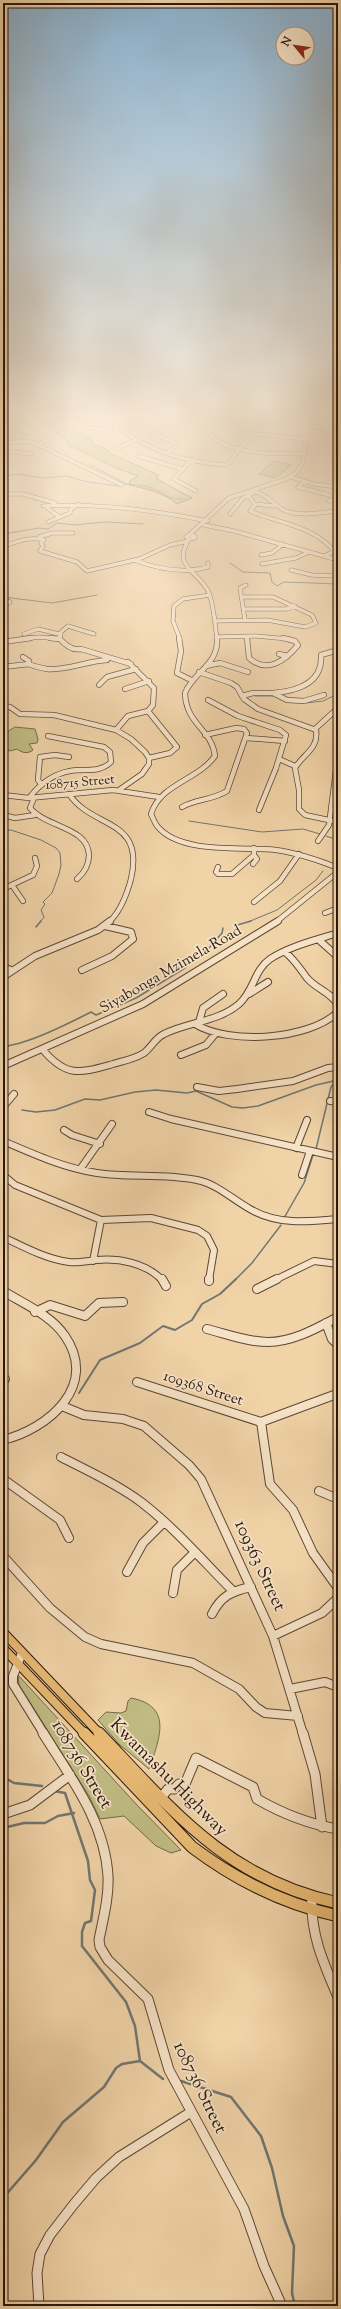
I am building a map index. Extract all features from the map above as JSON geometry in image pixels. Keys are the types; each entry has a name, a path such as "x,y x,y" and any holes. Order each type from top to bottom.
{"main road":[{"name":"Kwamashu Highway","path":"3,1632 190,1829 222,1855 258,1876 312,1897 338,1903"},
{"name":"Kwamashu Highway","path":"3,1648 192,1847 223,1870 264,1893 311,1909 338,1916"}],"street":[{"path":"203,524 189,538 183,547 182,555 185,565 206,586 210,595 216,637 214,655 206,666 191,680 185,692 186,705 193,723 215,748 210,764 203,771 159,797 153,806 153,819 157,827 170,837 195,844 254,848 299,854 338,868"},
{"path":"289,524 321,537 334,551 325,556"},
{"path":"37,537 44,540 41,543 43,546 40,551 77,562 87,571 132,560 196,536 204,525 283,544 338,560"},
{"path":"3,546 32,537 52,533 74,533"},
{"path":"261,555 272,553 283,544"},
{"path":"262,564 296,558 309,552"},
{"path":"132,560 143,564 191,572 208,567 208,563"},
{"path":"291,570 312,575 338,576"},
{"path":"245,620 240,588 246,585"},
{"path":"191,680 177,672 181,647 178,631 173,621 173,613 178,602 185,597 210,595"},
{"path":"214,621 267,620 305,627 316,623 315,618 312,615 295,606 269,596 242,597"},
{"path":"3,607 10,602 8,601"},
{"path":"243,609 287,609 295,606"},
{"path":"3,642 59,636 67,626 72,626 94,634"},
{"path":"24,634 38,629 59,636 75,650 86,650 115,661"},
{"path":"216,637 247,636 273,636 295,641 298,645 277,665 271,667 254,662 248,655 247,636"},
{"path":"242,696 253,693 290,691 305,686 321,668 321,655 338,650"},
{"path":"279,654 287,656"},
{"path":"23,656 30,662 28,664"},
{"path":"3,666 28,664 47,669 71,667 99,660 131,664"},
{"path":"116,730 128,716 148,711 153,706 155,693 149,681 126,660"},
{"path":"206,666 220,663 248,672"},
{"path":"99,686 107,677 136,669"},
{"path":"199,672 231,683 247,702 264,712 315,729"},
{"path":"125,688 149,681"},
{"path":"273,692 287,700 295,701 314,700 324,695"},
{"path":"208,700 238,716 283,731 286,735 279,759 259,810"},
{"path":"3,706 12,708 20,714 54,715 116,730 137,744 148,758"},
{"path":"315,729 338,708"},
{"path":"148,711 177,747 170,753 148,758"},
{"path":"182,807 189,803 219,796 227,790 232,781 247,732 239,728 205,735"},
{"path":"315,729 318,739 316,745 294,770 298,783 300,811 305,815 338,822"},
{"path":"48,736 100,745 110,752 112,759 110,764 104,768 62,773 42,785 32,798 30,806 35,815 45,822 82,836 88,844 90,849 88,864 77,879"},
{"path":"246,738 284,741"},
{"path":"42,785 38,780 39,759 44,755 69,757"},
{"path":"318,841 327,830 330,821 336,786 338,755"},
{"path":"119,790 145,772 148,758"},
{"path":"279,759 296,766"},
{"name":"108715 Street","path":"3,795 32,798 119,790 159,797"},
{"path":"3,977 11,970 46,950 105,926 116,913 129,886 134,871 133,855 127,838 116,826 106,819 81,810 69,794"},
{"path":"60,795 73,801"},
{"path":"3,815 15,818 35,815"},
{"path":"253,864 257,859 254,855 254,848"},
{"path":"254,902 273,889 282,880 299,854"},
{"path":"218,867 216,872 218,874 232,874 254,855"},
{"path":"3,889 33,875 37,866 35,858"},
{"name":"Siyabonga Mzimela Road","path":"3,1066 114,1019 151,999 271,926 338,872"},
{"path":"12,886 23,901"},
{"path":"325,913 338,908"},
{"path":"82,970 112,956 133,940 133,934 131,932 105,926"},
{"path":"249,994 261,968 268,960 285,952 338,934"},
{"path":"319,940 338,956"},
{"path":"285,952 298,963 310,981 334,998 338,1005"},
{"path":"3,967 11,970"},
{"path":"43,1050 60,1068 85,1072 137,1057 148,1050 162,1034 197,1023 238,1005 249,994 268,982"},
{"path":"197,1023 203,1008 223,994"},
{"path":"197,1023 216,1033 266,1037 314,1025 333,1017 338,1012"},
{"path":"181,1055 206,1045 216,1033"},
{"path":"196,1087 219,1091 238,1090 293,1081 328,1068 338,1067"},
{"path":"3,1107 14,1094"},
{"path":"330,1101 338,1102"},
{"path":"149,1112 171,1119 338,1157"},
{"path":"296,1148 308,1120"},
{"path":"81,1168 100,1144 112,1124"},
{"path":"64,1130 72,1135 100,1144"},
{"path":"3,1141 51,1161 96,1172 169,1176 198,1180 220,1189 250,1210 276,1220 303,1222 338,1219"},
{"path":"302,1175 310,1151"},
{"path":"3,1175 15,1185 101,1220 151,1218 198,1230 207,1236 212,1244 214,1258 209,1282"},
{"path":"93,1261 101,1220"},
{"path":"3,1237 45,1256 69,1262 109,1260 147,1267 158,1273 166,1286"},
{"path":"257,1289 314,1261 338,1264"},
{"path":"3,1291 56,1325 65,1336 73,1353 74,1382 62,1406 38,1428 26,1434 3,1440"},
{"path":"35,1312 50,1305 85,1316 98,1304 123,1302"},
{"path":"207,1328 267,1342 285,1340 338,1317"},
{"path":"326,1323 332,1339 338,1345"},
{"name":"109368 Street","path":"137,1382 261,1422"},
{"path":"334,1395 261,1422 270,1484 292,1510 313,1553 338,1588"},
{"name":"109363 Street","path":"62,1406 84,1415 124,1419 138,1424 156,1435 201,1479 273,1636 315,1774 322,1827"},
{"path":"61,1457 126,1492 164,1522 232,1590"},
{"path":"3,1479 60,1520 69,1538"},
{"path":"319,1491 338,1499"},
{"path":"127,1572 143,1543 164,1522"},
{"path":"173,1593 177,1570 194,1553"},
{"path":"3,1556 50,1608 89,1639 106,1645 193,1663 239,1689 256,1707 265,1713 298,1716"},
{"path":"212,1614 219,1601 232,1590 251,1587"},
{"path":"273,1636 322,1613 338,1598"},
{"name":"108736 Street","path":"22,1653 13,1676 13,1684 93,1814 107,1865 108,1887 100,1931 100,1947 108,1960 142,1991 148,1999 164,2058 191,2112 244,2209 264,2266 282,2306"},
{"path":"290,1688 325,1682 338,1687"},
{"path":"160,1798 168,1790 185,1784 196,1758 253,1787 257,1799 296,1820 322,1827 338,1829"},
{"path":"4,1813 30,1805 56,1783 70,1775"},
{"path":"312,1897 311,1909 314,1938 338,1997"},
{"path":"39,2306 37,2272 40,2254 47,2239 78,2198 101,2173 120,2156 137,2144 191,2112"}],"shaded area":[{"path":"15,727 35,729 38,739 37,743 29,744 33,750 27,752 17,749 10,751 3,747 3,740 8,737 5,733"},
{"path":"18,1675 137,1805 181,1850 171,1853 156,1846 124,1816 100,1819 89,1796 19,1685"},
{"path":"131,1698 145,1702 153,1708 158,1716 160,1726 159,1736 149,1769 120,1745 98,1720 106,1712 121,1713 126,1711 128,1701"}],"waterway":[{"path":"3,534 39,528 48,529 56,524"},
{"path":"64,524 75,525 87,524"},
{"path":"138,524 143,524"},
{"path":"230,563 243,572 270,573 272,582 277,586 284,582 338,584"},
{"path":"3,597 52,603 97,595"},
{"path":"306,703 323,701 338,694"},
{"path":"255,696 275,696"},
{"path":"189,821 262,832 303,829 320,834"},
{"path":"3,831 11,830 41,840 56,848 60,853 61,865 59,874 52,893 43,902 45,904 41,910 44,917 40,922"},
{"path":"326,836 338,840"},
{"path":"249,922 277,910 316,880 323,871"},
{"path":"36,927 41,921"},
{"path":"234,926 249,922"},
{"path":"3,1049 7,1046 21,1043 49,1032 91,1012 96,1015 136,998 185,968 191,960 210,947 222,933 223,928"},
{"path":"22,1110 36,1112 55,1110 85,1099 100,1100 135,1092 156,1090 187,1093 196,1091 232,1107 243,1108 258,1106 316,1085 338,1080"},
{"path":"316,1149 331,1087 336,1081"},
{"path":"284,1218 304,1183 313,1155"},
{"path":"236,1279 252,1263 281,1225"},
{"path":"79,1393 100,1360 140,1343 163,1326 175,1330 192,1320 202,1304 220,1294 236,1279"},
{"path":"3,1777 14,1783 42,1786"},
{"path":"54,1791 65,1793 72,1813"},
{"path":"3,1828 24,1823 45,1823 58,1816 72,1813"},
{"path":"72,1813 88,1861 90,1880 95,1890 91,1921 85,1923 82,1932 82,1946 126,2002 135,2026 140,2061"},
{"path":"3,2198 36,2160 63,2122 104,2087 116,2068 122,2064 140,2061"},
{"path":"140,2061 163,2079"},
{"path":"181,2081 231,2097 261,2136 272,2168 283,2216 294,2246 292,2293 295,2306"}]}
